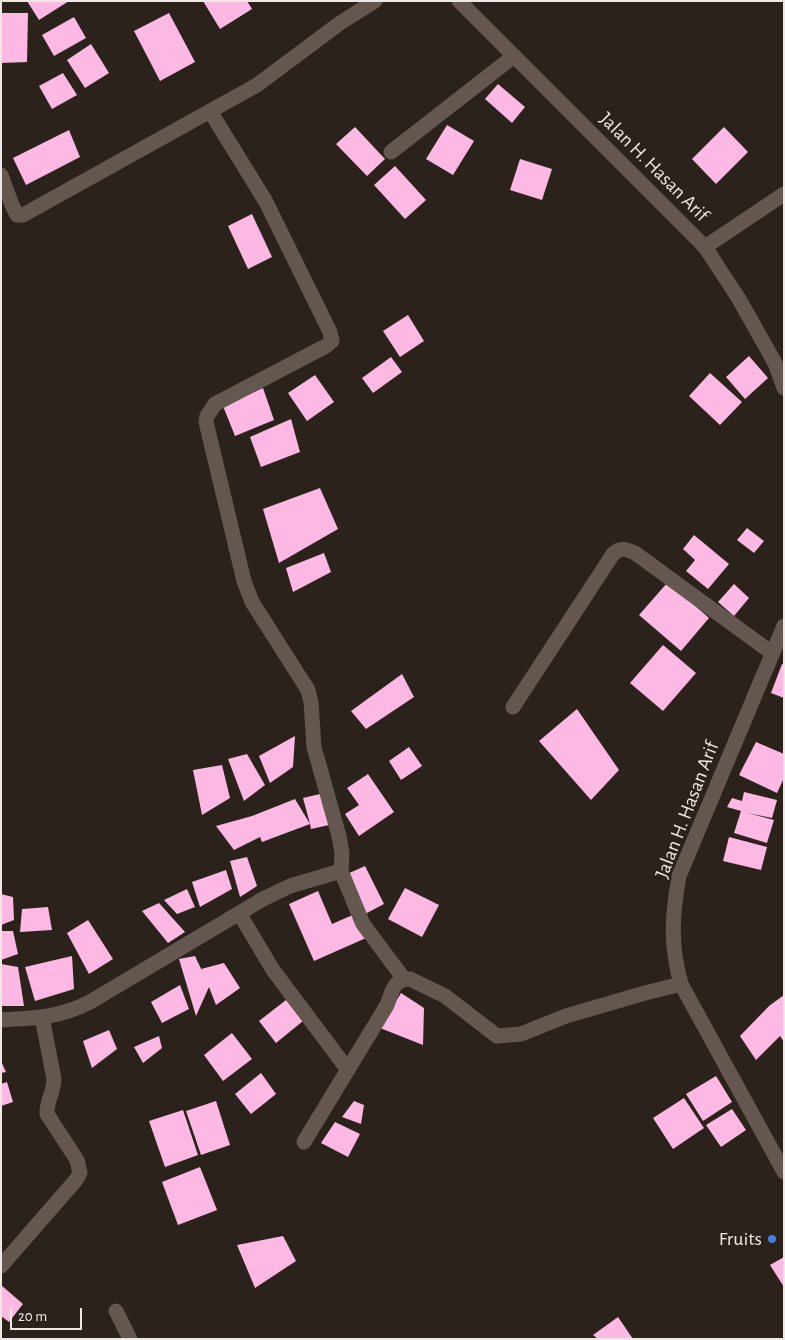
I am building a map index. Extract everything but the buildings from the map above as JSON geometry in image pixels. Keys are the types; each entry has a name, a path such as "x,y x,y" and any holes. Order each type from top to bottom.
{"street":[{"path":"1,175 12,206 17,215 23,215 257,85 340,23 375,1"},
{"name":"Jalan H. Hasan Arif","path":"459,1 705,246 739,299 775,363 784,388"},
{"path":"391,152 514,56"},
{"path":"210,111 266,202 330,332 332,341 326,346 216,404 207,416 206,422 244,581 252,602 308,690 314,747 339,836 342,853 341,871 363,924 404,979"},
{"path":"705,246 784,194"},
{"path":"513,707 613,554 625,548 635,553 772,653"},
{"name":"Jalan H. Hasan Arif","path":"784,626 679,876 672,912 673,944 681,984 784,1172"},
{"path":"1,1020 59,1015 90,1002 263,899 290,886 341,871"},
{"path":"239,913 273,970 348,1070"},
{"path":"304,1142 387,1005 394,986 404,979 410,979 445,996 497,1036 521,1034 566,1016 681,984"},
{"path":"1,1266 80,1173 77,1160 47,1114 46,1106 54,1080 42,1017"},
{"path":"116,1311 130,1339"}],"place":[{"name":"Fruits","path":"772,1239"}]}
